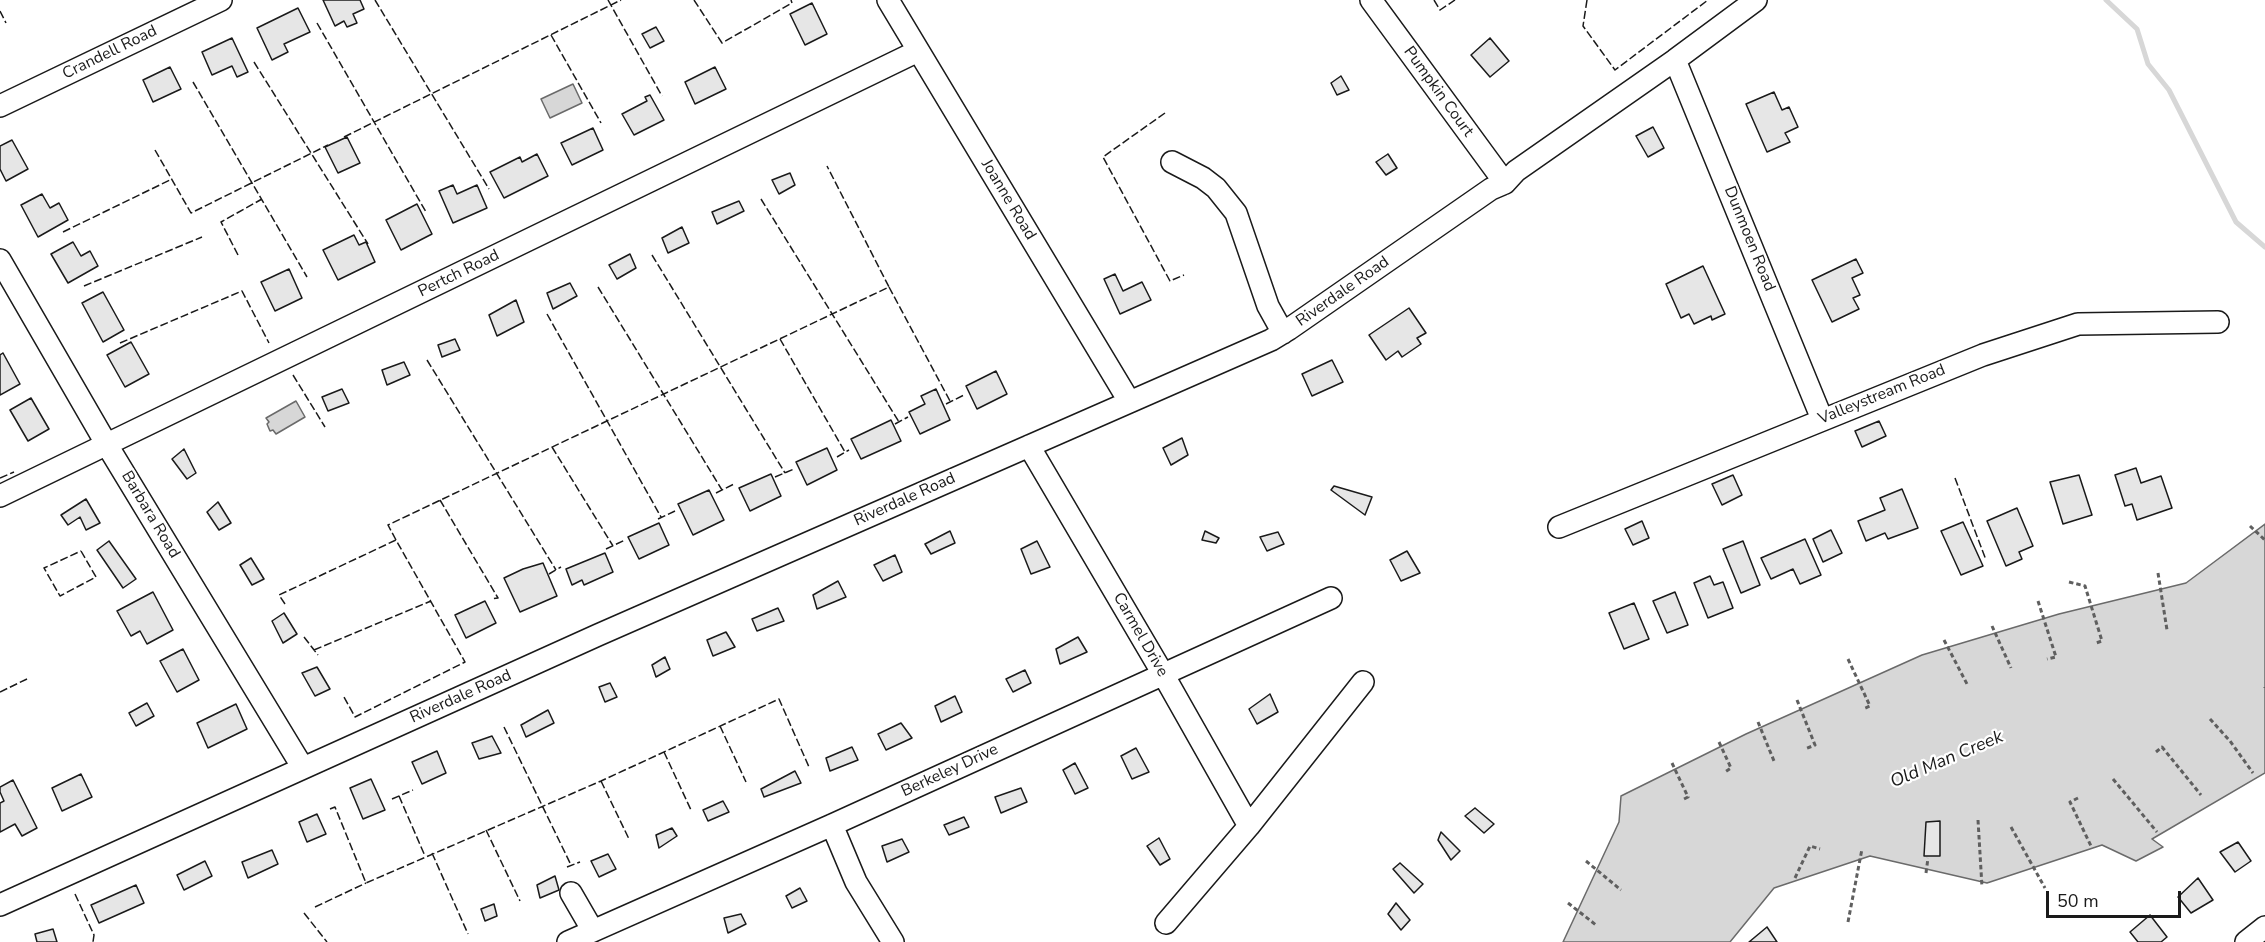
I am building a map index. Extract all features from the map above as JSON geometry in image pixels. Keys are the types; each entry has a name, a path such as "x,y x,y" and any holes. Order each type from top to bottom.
{"street":[{"name":"Crandell Road","path":"0,106 221,0"},
{"name":"Joanne Road","path":"888,0 1129,401"},
{"name":"Pumpkin Court","path":"1371,0 1505,183"},
{"name":"Riverdale Road","path":"0,906 598,635 1209,368 1283,333 1491,189 1505,183 1516,171 1675,60 1756,0"},
{"name":"Pertch Road","path":"0,496 918,51"},
{"name":"Dunmoen Road","path":"1675,60 1822,418"},
{"path":"1172,162 1203,178 1216,188 1236,213 1268,306 1283,333"},
{"name":"Barbara Road","path":"0,260 107,445 303,768"},
{"name":"Valleystream Road","path":"1559,527 1983,354 2078,324 2218,322"},
{"name":"Carmel Drive","path":"1029,446 1249,826"},
{"name":"Berkeley Drive","path":"568,942 592,935 1331,598"},
{"path":"1166,923 1249,826 1363,682"},
{"path":"831,825 856,882 893,942"},
{"path":"571,893 592,935"},
{"path":"2246,942 2265,927"}],"path":[{"path":"2250,526 2265,540"},
{"path":"2158,573 2167,630"},
{"path":"2069,582 2085,586 2102,641 2096,643"},
{"path":"2038,602 2056,657 2047,659"},
{"path":"1992,626 2011,668"},
{"path":"1944,639 1967,684"},
{"path":"1848,659 1870,706 1863,709"},
{"path":"1797,700 1815,745 1805,749"},
{"path":"2210,719 2230,741 2253,773"},
{"path":"1758,722 1773,761"},
{"path":"1719,742 1731,768 1725,772"},
{"path":"2156,752 2162,747 2201,795"},
{"path":"1672,763 1688,797 1682,800"},
{"path":"2113,779 2157,832"},
{"path":"2078,798 2070,802 2091,846"},
{"path":"1978,820 1982,886"},
{"path":"2011,827 2045,888"},
{"path":"1795,878 1810,846 1820,849"},
{"path":"1848,922 1862,849"},
{"path":"1926,873 1928,858"},
{"path":"1586,861 1622,890"},
{"path":"1568,903 1596,925"}],"water":[{"path":"573,84 582,103 550,118 541,99"},
{"path":"296,401 305,417 276,434 273,430 270,431 266,418"},
{"name":"Old Man Creek","path":"2265,524 2265,773 2152,839 2163,847 2136,861 2102,845 1987,883 1870,856 1774,888 1730,942 1563,942 1619,822 1621,796 1746,734 1922,655 2059,614 2186,583"}],"building":[{"path":"323,0 360,0 364,9 353,14 357,23 347,27 344,21 335,26"},
{"path":"812,3 827,34 805,45 790,14"},
{"path":"298,8 310,32 284,44 288,52 272,60 257,28"},
{"path":"656,27 664,41 650,48 642,34"},
{"path":"232,38 248,72 237,77 232,66 212,75 202,52"},
{"path":"1490,38 1509,61 1490,77 1471,55"},
{"path":"170,67 181,89 153,102 143,80"},
{"path":"715,67 726,89 695,104 685,82"},
{"path":"1341,76 1349,90 1337,95 1331,83"},
{"path":"1774,92 1782,110 1789,107 1798,127 1785,133 1790,142 1767,152 1746,104"},
{"path":"650,95 664,120 634,135 622,114 647,101 645,97"},
{"path":"1653,127 1664,148 1648,157 1636,136"},
{"path":"593,128 603,150 572,165 561,143"},
{"path":"347,137 360,163 338,173 325,147"},
{"path":"12,140 28,169 6,181 0,169 0,146"},
{"path":"537,154 548,176 504,198 490,172 520,157 522,162"},
{"path":"1388,154 1397,168 1386,175 1376,162"},
{"path":"790,173 795,185 779,194 772,180"},
{"path":"453,185 457,194 477,185 487,208 453,223 439,191"},
{"path":"42,194 50,208 59,203 68,220 38,237 21,205"},
{"path":"739,201 744,211 717,224 712,212"},
{"path":"417,204 432,234 401,250 386,220"},
{"path":"682,227 689,243 668,253 662,238"},
{"path":"354,235 359,245 366,242 375,262 338,280 323,250"},
{"path":"73,242 81,256 90,251 98,266 68,283 51,254"},
{"path":"630,254 636,268 617,279 609,265"},
{"path":"1856,259 1863,273 1852,278 1860,295 1853,298 1859,309 1832,322 1812,280"},
{"path":"1703,266 1725,314 1712,320 1711,316 1694,324 1689,314 1681,318 1666,284"},
{"path":"289,269 302,298 275,311 261,282"},
{"path":"1115,274 1123,291 1142,282 1151,300 1120,314 1104,279"},
{"path":"570,283 577,296 553,309 547,293"},
{"path":"103,292 124,330 103,342 82,303"},
{"path":"516,300 524,322 497,336 489,315"},
{"path":"1409,308 1426,333 1417,338 1421,344 1402,357 1398,351 1386,360 1369,335"},
{"path":"455,339 460,350 442,357 438,345"},
{"path":"131,342 149,374 125,387 107,355"},
{"path":"3,353 20,384 0,395 0,355"},
{"path":"1332,360 1343,382 1312,396 1302,374"},
{"path":"404,362 410,375 387,385 382,370"},
{"path":"996,371 1007,394 977,409 966,386"},
{"path":"342,389 349,403 328,411 322,397"},
{"path":"936,389 950,420 920,434 909,412 925,404 921,396"},
{"path":"31,398 49,429 28,441 10,410"},
{"path":"891,420 901,441 861,459 851,439"},
{"path":"1879,421 1886,436 1862,447 1855,431"},
{"path":"1182,438 1188,455 1171,465 1163,448"},
{"path":"827,448 837,470 807,485 796,462"},
{"path":"184,449 196,473 187,479 172,459"},
{"path":"2136,468 2141,483 2161,476 2172,508 2137,520 2132,504 2125,506 2115,475"},
{"path":"771,474 781,496 750,511 739,488"},
{"path":"1733,475 1742,495 1722,505 1712,484"},
{"path":"2079,475 2092,515 2063,524 2050,482"},
{"path":"1334,486 1372,497 1365,515 1331,490"},
{"path":"1902,489 1918,528 1888,539 1885,533 1866,541 1858,521 1885,510 1880,498"},
{"path":"709,490 724,520 693,535 678,504"},
{"path":"86,499 100,523 86,530 80,517 68,525 61,515"},
{"path":"218,502 231,523 219,530 207,512"},
{"path":"2017,508 2033,546 2019,552 2022,559 2006,566 1987,521"},
{"path":"1642,521 1649,538 1633,545 1625,529"},
{"path":"1963,522 1983,566 1961,575 1941,531"},
{"path":"659,523 669,545 639,559 628,537"},
{"path":"1831,530 1842,553 1823,562 1813,539"},
{"path":"950,531 955,543 931,554 925,544"},
{"path":"1205,531 1219,538 1216,543 1202,540"},
{"path":"1278,532 1284,544 1267,551 1260,537"},
{"path":"1805,539 1821,575 1800,584 1793,569 1771,579 1761,558"},
{"path":"109,541 136,579 123,588 97,550"},
{"path":"1037,541 1050,567 1031,574 1021,549"},
{"path":"1743,541 1760,585 1741,593 1723,549"},
{"path":"1407,551 1420,573 1401,581 1390,560"},
{"path":"605,553 613,572 584,585 582,580 572,585 566,569"},
{"path":"895,555 902,572 883,581 874,565"},
{"path":"251,558 264,579 252,585 240,565"},
{"path":"543,563 557,596 520,612 504,578"},
{"path":"1710,576 1714,585 1723,582 1733,608 1708,618 1694,583"},
{"path":"838,581 846,597 817,609 813,595"},
{"path":"153,592 173,630 147,644 140,631 131,636 117,611"},
{"path":"1675,592 1688,625 1667,633 1653,601"},
{"path":"485,601 496,623 466,638 455,615"},
{"path":"1634,603 1649,639 1624,649 1609,613"},
{"path":"778,608 784,621 757,631 752,619"},
{"path":"284,613 297,634 283,643 272,621"},
{"path":"726,632 735,647 713,656 707,640"},
{"path":"1078,637 1087,652 1060,664 1056,649"},
{"path":"183,649 199,680 177,692 160,661"},
{"path":"665,657 670,669 656,677 652,665"},
{"path":"317,667 330,689 315,696 302,673"},
{"path":"1025,670 1031,683 1013,692 1006,679"},
{"path":"610,683 617,697 605,702 599,687"},
{"path":"1270,694 1278,712 1257,724 1249,709"},
{"path":"955,696 962,712 941,722 935,706"},
{"path":"147,703 154,716 136,726 129,713"},
{"path":"236,704 247,729 208,748 197,723"},
{"path":"548,710 554,723 526,737 521,725"},
{"path":"901,723 912,738 886,750 878,734"},
{"path":"492,736 501,753 479,759 472,743"},
{"path":"852,747 858,760 830,771 826,758"},
{"path":"1136,748 1149,772 1132,779 1121,756"},
{"path":"437,751 446,773 422,784 412,762"},
{"path":"1075,763 1088,788 1075,794 1063,770"},
{"path":"795,771 801,783 764,797 761,789"},
{"path":"81,774 92,797 62,811 52,788"},
{"path":"371,779 385,810 363,819 350,788"},
{"path":"13,780 37,828 22,836 15,824 0,832 0,803 4,801 0,787"},
{"path":"1021,788 1027,802 1001,813 995,797"},
{"path":"723,801 729,812 708,821 703,810"},
{"path":"1475,808 1494,824 1484,833 1465,816"},
{"path":"317,814 326,834 307,842 299,822"},
{"path":"964,817 969,827 949,835 944,825"},
{"path":"1940,821 1940,856 1924,856 1926,822"},
{"path":"672,828 677,836 659,848 656,835"},
{"path":"1441,832 1460,851 1451,860 1438,840"},
{"path":"1159,838 1170,859 1160,865 1147,846"},
{"path":"902,839 909,852 887,862 882,846"},
{"path":"2238,842 2251,861 2235,872 2220,852"},
{"path":"272,850 278,864 248,878 242,862"},
{"path":"608,854 616,869 599,877 591,861"},
{"path":"205,861 212,876 184,890 177,875"},
{"path":"1400,863 1423,884 1414,893 1393,869"},
{"path":"555,876 559,890 540,898 537,885"},
{"path":"2198,878 2213,900 2191,913 2178,897"},
{"path":"136,885 144,903 99,923 91,905"},
{"path":"800,888 807,901 792,908 786,896"},
{"path":"1396,903 1410,920 1401,930 1388,914"},
{"path":"494,904 497,916 485,921 481,909"},
{"path":"741,914 746,924 728,933 724,918"},
{"path":"2150,915 2167,937 2161,942 2138,942 2130,932"},
{"path":"1767,927 1777,942 1749,942"},
{"path":"53,929 57,942 37,942 35,934"}],"waterway":[{"path":"2106,0 2137,29 2148,64 2169,90 2236,222 2265,247"}],"fence":[{"path":"375,0 489,189"},
{"path":"608,0 662,96"},
{"path":"344,137 621,0"},
{"path":"694,0 722,43 792,3 791,0"},
{"path":"1434,0 1440,10 1455,0"},
{"path":"1587,0 1583,26 1615,70 1708,0"},
{"path":"0,11 6,23"},
{"path":"317,23 426,212"},
{"path":"551,35 601,123"},
{"path":"254,62 368,244"},
{"path":"193,82 307,277"},
{"path":"1165,113 1103,157 1170,281 1184,275"},
{"path":"155,150 191,213 328,145"},
{"path":"396,540 388,525 889,287 827,166"},
{"path":"63,232 172,179"},
{"path":"238,255 221,222 262,199"},
{"path":"761,199 899,422"},
{"path":"84,286 202,237"},
{"path":"652,255 785,473"},
{"path":"598,287 722,490"},
{"path":"889,287 950,401"},
{"path":"120,343 242,291 269,343"},
{"path":"547,314 661,517"},
{"path":"780,339 845,452"},
{"path":"427,360 556,570"},
{"path":"293,375 325,427"},
{"path":"946,404 964,395"},
{"path":"895,424 908,417"},
{"path":"552,447 613,546"},
{"path":"837,457 849,450"},
{"path":"775,477 794,469"},
{"path":"0,478 14,472"},
{"path":"1955,478 1986,560"},
{"path":"716,493 734,484"},
{"path":"440,500 498,598 491,599"},
{"path":"658,519 675,511"},
{"path":"285,604 279,595 396,540 465,662 355,717 344,697"},
{"path":"606,549 625,540"},
{"path":"81,551 96,577 60,596 44,568 81,551"},
{"path":"549,574 561,567"},
{"path":"314,650 431,601"},
{"path":"304,637 318,655"},
{"path":"0,692 29,678"},
{"path":"330,809 335,807 366,883 601,781 779,699 809,767"},
{"path":"720,726 746,782"},
{"path":"504,727 571,865"},
{"path":"664,752 691,810"},
{"path":"601,781 629,839"},
{"path":"392,799 413,790"},
{"path":"399,796 425,856"},
{"path":"486,830 520,901"},
{"path":"432,853 468,934"},
{"path":"567,867 580,862"},
{"path":"315,907 366,883"},
{"path":"75,894 94,935 93,942"},
{"path":"304,913 327,942"}]}
